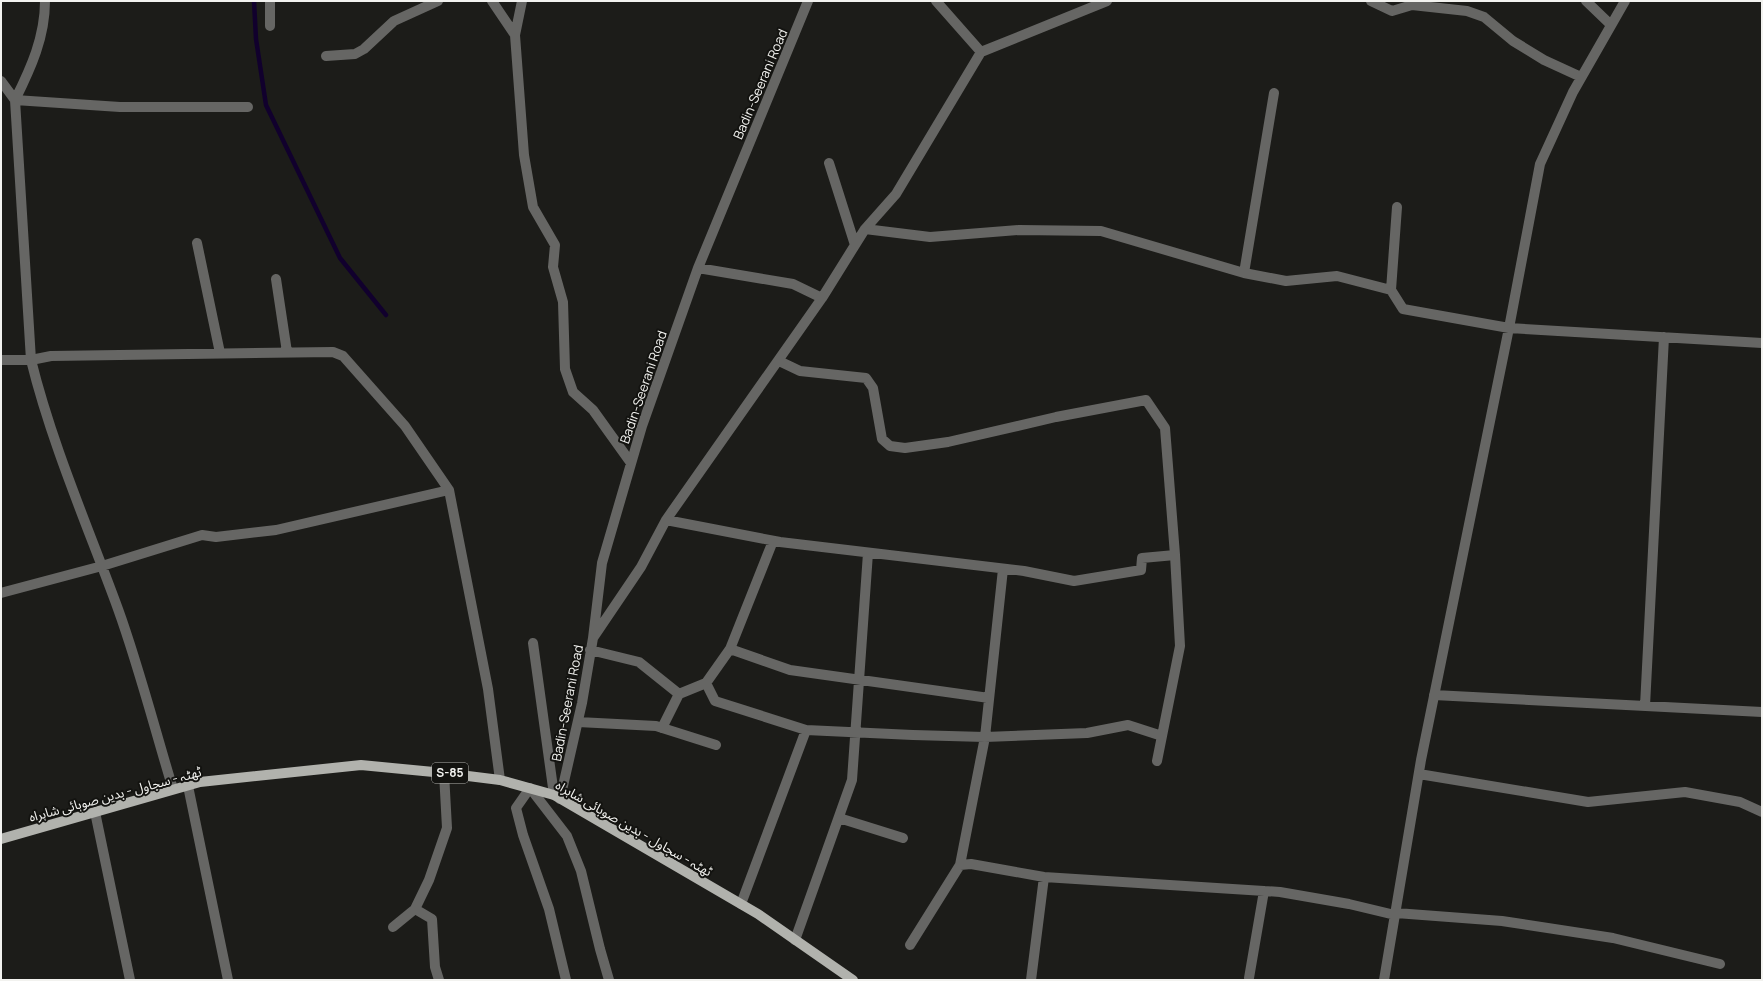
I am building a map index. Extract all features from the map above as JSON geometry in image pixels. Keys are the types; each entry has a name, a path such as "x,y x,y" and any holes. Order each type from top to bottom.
{"main road":[{"name":"ٹھٹہ - سجاول - بدین صوبائی شاہراہ","path":"1,838 200,782 361,765 500,780 557,797 741,904 853,980"}],"street":[{"path":"45,1 40,41 31,68 15,100 31,360 39,392 54,438 119,611 173,789"},
{"path":"270,1 270,26"},
{"path":"326,56 355,54 368,46 394,21 438,1"},
{"path":"492,1 515,36"},
{"path":"522,1 515,36 524,155 533,207 555,245 553,267 563,302 565,369 573,392 593,410 631,463"},
{"name":"Badin-Seerani Road","path":"557,797 578,722 593,638 602,562 642,426 698,268 808,1"},
{"path":"936,1 981,52"},
{"path":"593,638 641,567 666,520 779,361 822,298 865,229 896,194 981,52 1107,1"},
{"path":"1371,1 1392,11 1412,5 1467,11 1484,17 1513,41 1544,60 1581,77"},
{"path":"1586,1 1611,24"},
{"path":"1384,980 1434,695 1509,328 1540,164 1581,77 1625,1"},
{"path":"1,81 15,100 120,107 248,108"},
{"path":"1244,273 1274,93"},
{"path":"829,163 855,245"},
{"path":"1397,207 1391,290 1403,309 1509,328 1762,343"},
{"path":"865,229 930,238 1019,230 1101,231 1244,273 1286,281 1337,276 1391,290"},
{"path":"197,243 220,353"},
{"path":"698,268 793,284 822,298"},
{"path":"276,279 287,352"},
{"path":"1645,706 1664,337"},
{"path":"1,360 31,360 51,356 287,352 333,352 343,356 405,426 449,490 488,689 500,780"},
{"path":"779,361 800,371 866,378 873,388 882,439 890,446 905,448 948,442 1056,417 1146,400 1165,428 1176,556 1180,646 1157,761"},
{"path":"1,593 102,566 202,535 216,537 276,530 449,490"},
{"path":"666,520 773,541 1003,569 1074,581 1141,570 1142,558 1176,556"},
{"path":"662,728 679,694 706,683 730,649 773,541"},
{"path":"795,940 852,780 868,552"},
{"path":"910,945 960,865 985,737 1003,569"},
{"path":"533,643 557,797"},
{"path":"730,649 790,670 989,698"},
{"path":"590,650 639,662 679,694"},
{"path":"706,683 715,701 806,730 985,737 1087,733 1128,725 1162,736"},
{"path":"1434,695 1762,712"},
{"path":"578,722 656,726 716,745"},
{"path":"741,904 806,730"},
{"path":"393,927 416,909 429,880 447,828 444,773"},
{"path":"1419,774 1588,802 1684,792 1740,802 1762,812"},
{"path":"188,786 228,980"},
{"path":"566,980 549,909 522,835 516,808 530,788 567,836 581,871 600,949 610,980"},
{"path":"95,812 130,980"},
{"path":"839,818 903,838"},
{"path":"960,865 971,864 1044,877 1264,891 1349,904 1395,915 1396,913 1502,920 1613,938 1720,964"},
{"path":"1031,980 1044,877"},
{"path":"1249,978 1264,891"},
{"path":"416,909 432,919 435,967 440,980"}],"waterway":[{"path":"254,1 256,39 266,105 340,258 386,315"}]}
